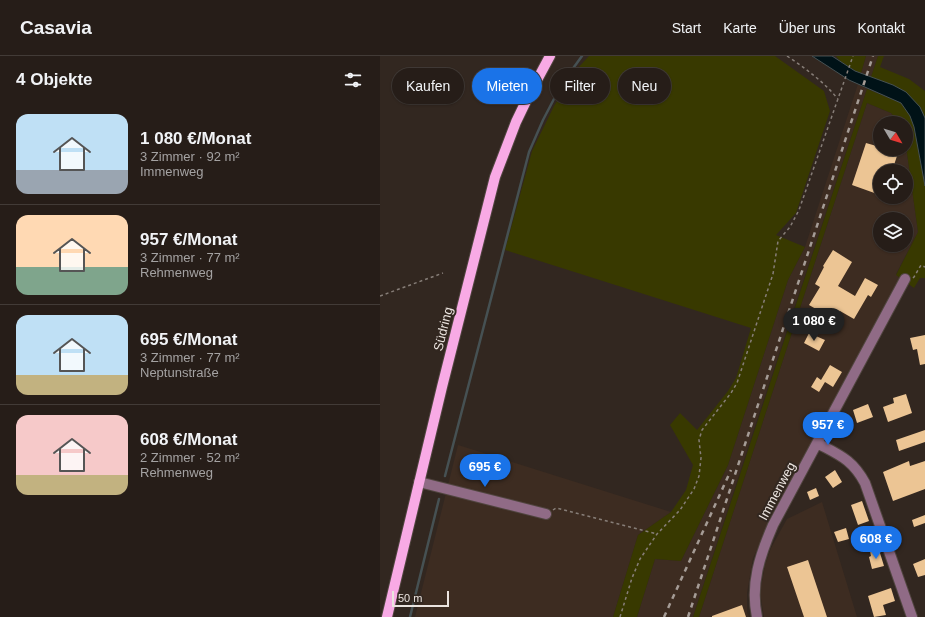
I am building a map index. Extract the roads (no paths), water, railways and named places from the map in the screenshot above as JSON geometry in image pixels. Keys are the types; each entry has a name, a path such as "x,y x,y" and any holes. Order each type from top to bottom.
{"main road":[{"name":"Südring","path":"387,617 495,177 516,122 550,56"}],"street":[{"name":"Immenweg","path":"757,617 754,591 756,571 763,547 773,525 905,279"},
{"path":"817,443 855,466 865,483 912,617"},
{"path":"419,482 546,514"}],"waterway":[{"path":"573,68 582,56"},
{"path":"445,476 529,152 551,104"},
{"path":"410,617 439,499"}],"railway":[{"path":"688,617 873,56"},
{"path":"664,617 731,470"}]}
